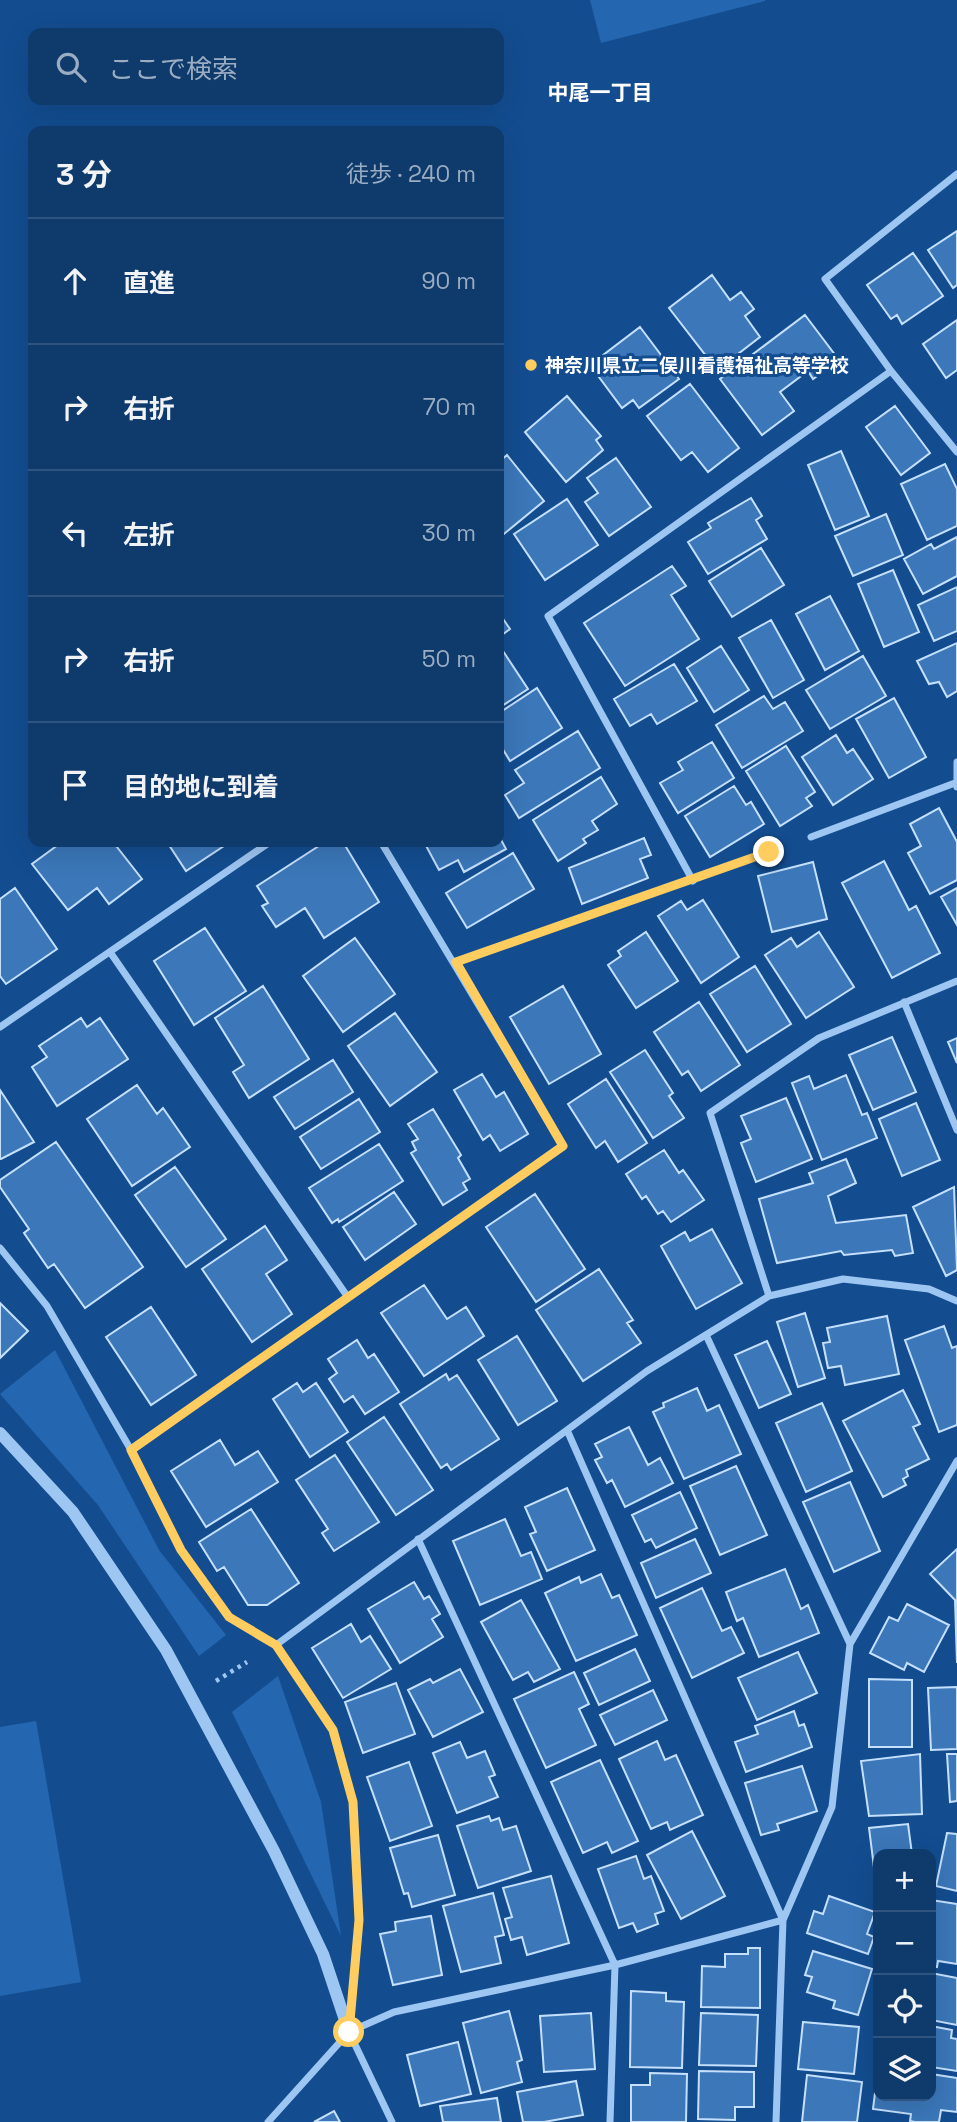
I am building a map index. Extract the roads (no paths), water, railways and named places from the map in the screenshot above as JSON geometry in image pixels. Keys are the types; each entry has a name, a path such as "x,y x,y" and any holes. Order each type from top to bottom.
{"street":[{"path":"957,174 825,279 891,371 957,452"},
{"path":"693,881 548,616 891,371"},
{"path":"811,837 956,785 957,762"},
{"path":"0,1027 263,847"},
{"path":"131,1450 563,1146 456,962 384,847"},
{"path":"456,962 693,881 769,852"},
{"path":"110,952 347,1296"},
{"path":"769,1296 710,1113 819,1038 957,981"},
{"path":"904,1002 957,1130"},
{"path":"0,1248 47,1306 131,1450 181,1550 229,1617 276,1645 333,1730 353,1802 359,1920 349,2032"},
{"path":"276,1645 647,1371 769,1296 844,1279 929,1289 957,1301"},
{"path":"706,1335 850,1644"},
{"path":"567,1430 783,1920"},
{"path":"0,1433 73,1512 166,1650 274,1850 323,1954 349,2032 392,2122"},
{"path":"776,2122 783,1920 832,1807 850,1644 957,1461"},
{"path":"418,1539 615,1965 610,2122"},
{"path":"268,2122 349,2032 394,2012 615,1965 783,1920"}],"place":[{"name":"神奈川県立二俣川看護福祉高等学校","path":"531,365"}],"district":[{"name":"中尾一丁目","path":"600,93"}]}
